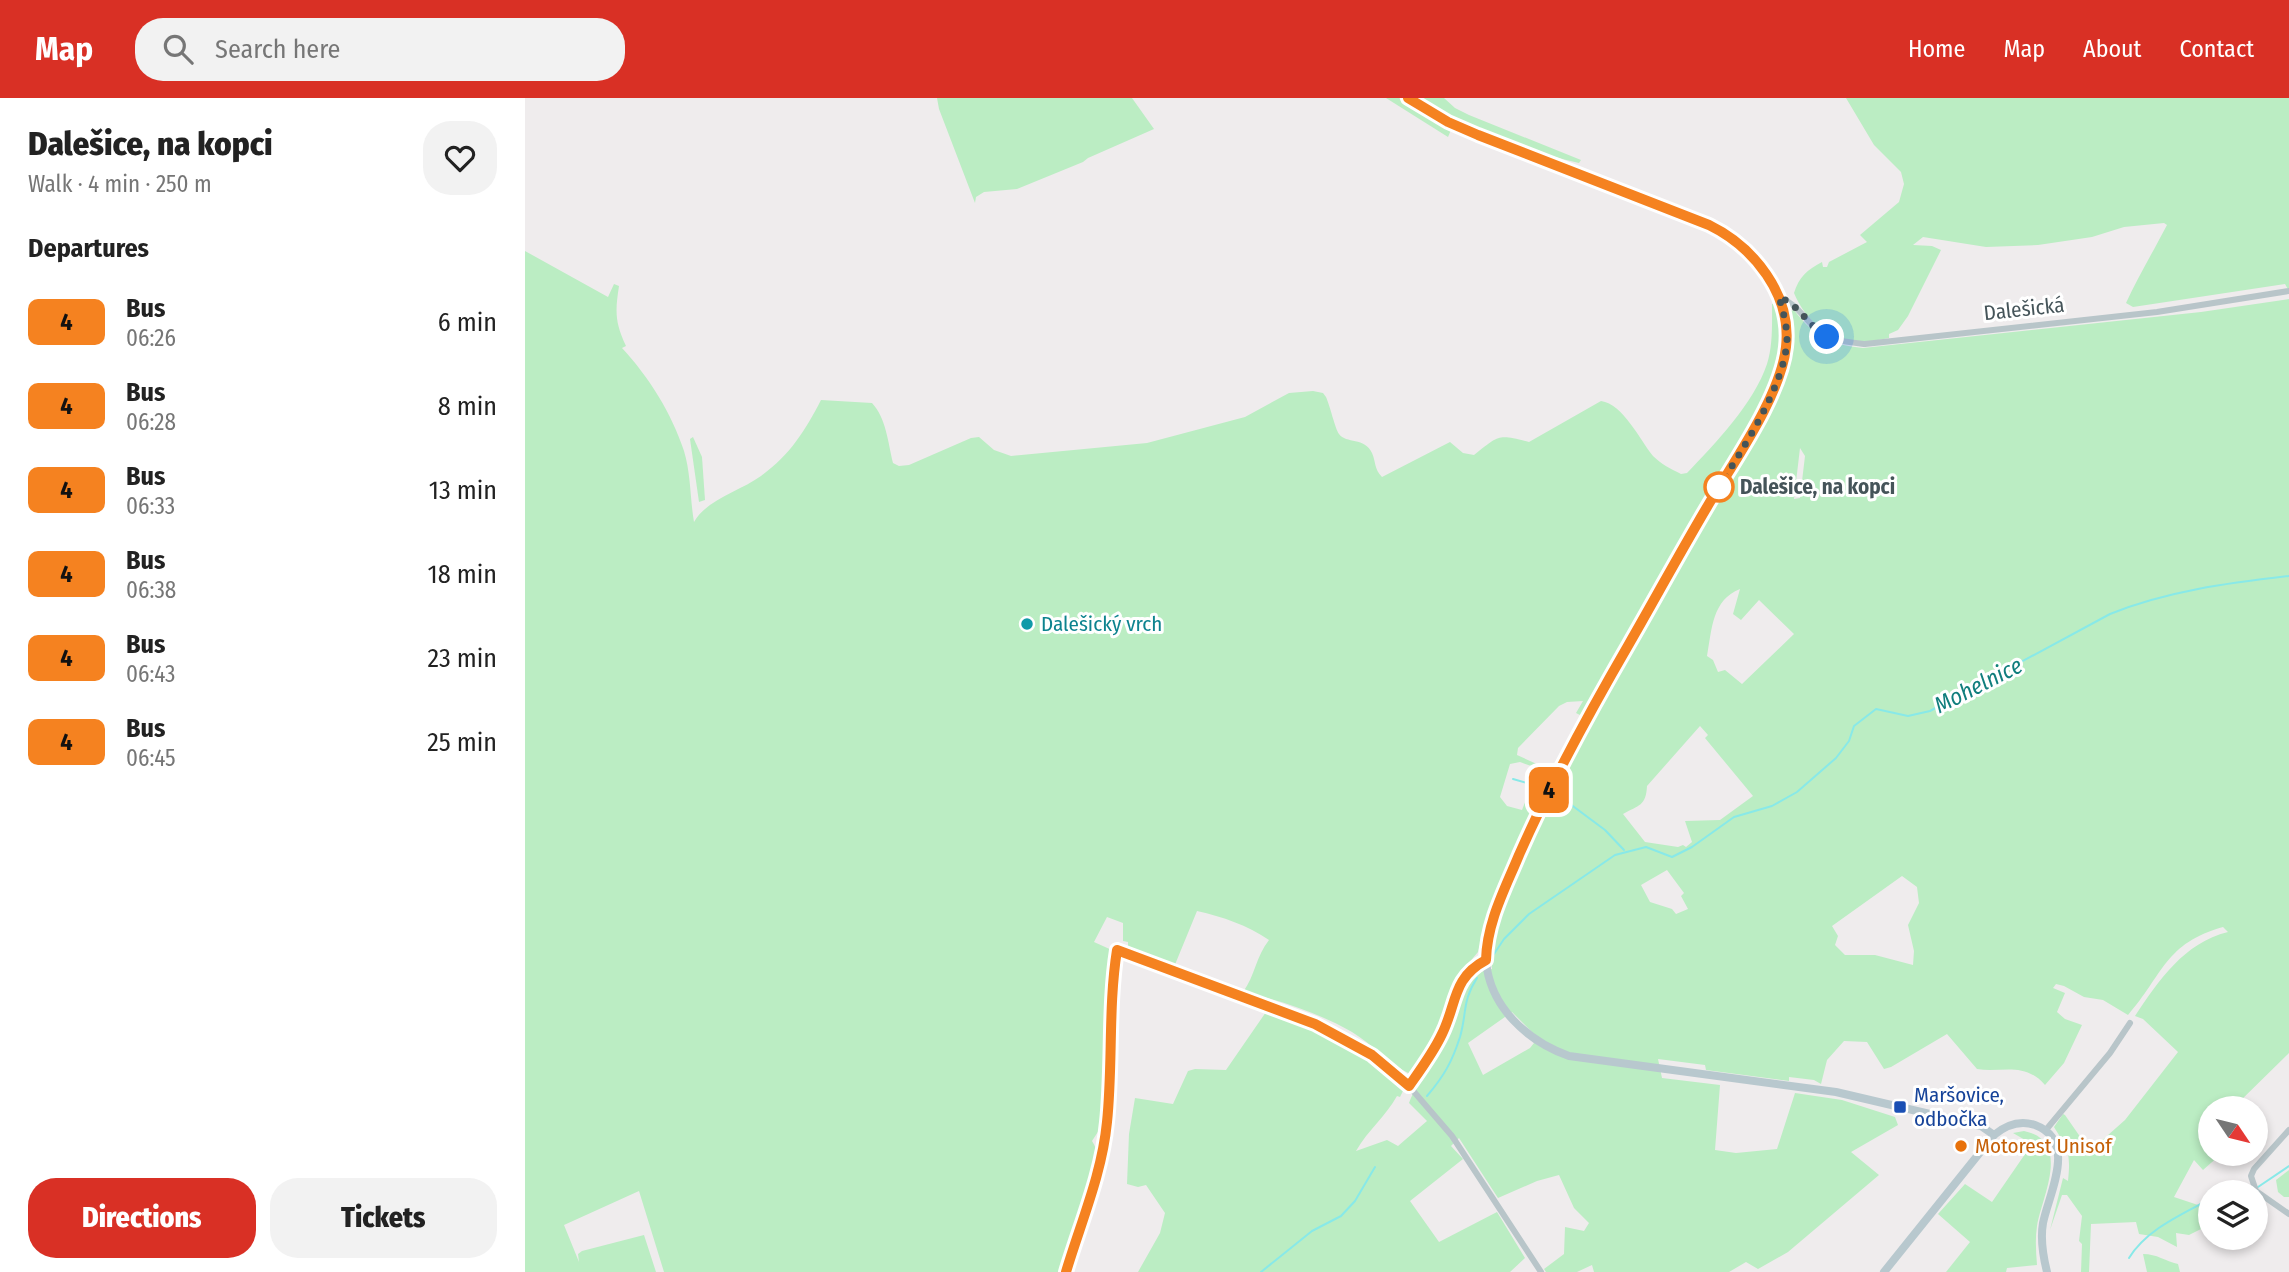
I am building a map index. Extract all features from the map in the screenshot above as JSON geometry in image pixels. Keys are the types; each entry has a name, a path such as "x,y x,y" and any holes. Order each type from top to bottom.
{"street":[{"path":"1408,98 1448,122 1478,135 1721,231 1750,253 1766,272 1779,297 1785,317 1787,338 1777,383 1736,460 1583,725 1551,785 1496,909 1486,942 1486,960 1493,986 1513,1020 1541,1043 1569,1056 1836,1092 1981,1126 1994,1135"},
{"name":"Dalešická","path":"1779,297 1793,304 1812,326 1827,337 1840,342 1865,344 2157,312 2289,292"},
{"path":"1066,1272 1098,1173 1107,1122 1113,975 1117,950 1315,1024 1372,1055 1409,1086 1452,1136 1541,1272"},
{"path":"1409,1086 1444,1031 1459,984 1475,966 1486,960"},
{"path":"2045,1131 2110,1053 2130,1023"},
{"path":"1884,1272 1994,1135 2003,1128 2019,1123 2028,1123 2045,1131 2055,1145 2059,1163 2042,1230 2047,1272"},
{"path":"2289,1130 2254,1169 2251,1176 2256,1191 2289,1214"}],"green space":[{"path":"937,98 1132,98 1154,129 1017,189 984,192 976,197 975,203"},
{"path":"1386,98 1399,98 1451,130 1448,137"},
{"path":"1418,98 1444,98 1469,115 1581,160 1579,163 1517,145 1456,119"},
{"path":"1846,98 2289,98 2289,291 2285,284 2133,307 2126,303 2167,225 2164,223 2124,227 2092,237 2038,245 1986,247 1923,237 1913,245 1932,246 1941,250 1908,316 1898,330 1889,334 1889,338 1867,342 1832,336 1813,322 1799,304 1794,293 1796,287 1804,274 1812,268 1822,262 1823,267 1827,267 1829,262 1867,242 1860,235 1899,202 1904,184 1901,172 1874,145"},
{"path":"525,251 608,297 614,284 619,286 617,317 626,346 622,348 659,396 679,437 688,469 694,522 707,508 761,476 780,460 803,432 821,400 872,403 883,423 893,463 899,466 909,465 979,437 994,450 1011,456 1147,443 1245,417 1289,393 1313,391 1323,393 1326,397 1339,434 1369,448 1382,477 1450,442 1463,453 1474,455 1499,438 1529,442 1601,401 1624,416 1656,459 1681,474 1687,473 1733,422 1761,379 1770,350 1772,304 1776,303 1783,336 1782,356 1776,379 1741,444 1698,509 1582,716 1576,713 1583,701 1567,702 1559,706 1518,748 1517,755 1552,771 1489,912 1478,952 1455,985 1442,1024 1424,1061 1410,1074 1339,1025 1299,1008 1243,992 1269,940 1252,930 1197,911 1174,967 1128,950 1128,942 1123,941 1123,923 1107,917 1094,942 1114,951 1109,976 1110,1016 1103,1124 1092,1141 1097,1150 1098,1161 1091,1192 1062,1272 664,1272 639,1191 564,1225 579,1262 578,1254 582,1251 644,1235 656,1272 525,1272","holes":["1520,762 1534,767 1535,777 1522,810 1507,806 1500,797 1510,764"]},
{"path":"2289,299 2289,1053 2245,1096 2198,1096 2198,1164 2194,1160 2174,1197 2198,1205 2198,1230 2189,1235 2176,1233 2177,1247 2158,1237 2139,1234 2136,1222 2091,1224 2089,1272 2081,1272 2082,1244 2079,1241 2082,1216 2067,1195 2062,1195 2050,1230 2063,1178 2068,1181 2069,1171 2069,1157 2054,1127 2063,1114 2065,1115 2090,1151 2125,1120 2178,1052 2143,1019 2135,1016 2153,989 2174,965 2198,945 2228,932 2223,927 2204,934 2177,951 2128,1015 2103,1000 2084,997 2056,984 2053,988 2065,993 2057,1012 2065,1019 2082,1025 2064,1063 2045,1085 2021,1070 1977,1069 1947,1034 1884,1069 1867,1042 1844,1041 1827,1060 1821,1084 1814,1080 1789,1077 1789,1081 1706,1070 1705,1065 1658,1059 1662,1078 1720,1085 1715,1150 1736,1153 1777,1149 1795,1093 1842,1100 1895,1117 1898,1125 1851,1152 1879,1175 1788,1252 1758,1269 1746,1262 1729,1272 1594,1272 1592,1265 1577,1272 1546,1272 1544,1269 1564,1254 1565,1227 1584,1231 1589,1223 1574,1208 1559,1175 1537,1181 1498,1198 1459,1138 1451,1146 1463,1159 1410,1201 1439,1242 1497,1212 1525,1258 1510,1272 1138,1272 1160,1233 1165,1213 1146,1185 1138,1187 1127,1184 1129,1134 1135,1098 1173,1104 1188,1071 1226,1070 1266,1012 1324,1033 1346,1045 1404,1089 1356,1151 1387,1140 1398,1146 1427,1121 1409,1103 1413,1094 1445,1041 1464,986 1473,976 1492,969 1489,946 1546,806 1609,689 1775,400 1792,346 1790,311 1794,310 1824,338 1863,348 2201,312","holes":["1800,448 1805,456 1800,498 1794,499","1740,589 1733,614 1741,620 1759,600 1794,634 1742,684 1725,670 1718,672 1713,660 1707,656 1715,616 1724,600","1700,726 1708,735 1705,738 1753,796 1720,820 1685,821 1692,842 1686,847 1678,847 1645,842 1623,814 1641,804 1647,786","1667,870 1684,893 1681,896 1688,909 1676,914 1672,909 1650,902 1641,885","1902,876 1917,887 1919,903 1908,925 1914,951 1913,965 1875,955 1845,955 1835,945 1838,936 1832,926","1512,1012 1538,1038 1530,1048 1483,1075 1468,1043"]},
{"path":"693,437 702,457 705,500 699,502 690,439"},
{"path":"2024,1131 2039,1137 2047,1146 2051,1158 2048,1185 2036,1231 2037,1265 2007,1268 2006,1272 1946,1272 1970,1242 1938,1214 1965,1184 1992,1202 2032,1144 2013,1133"},
{"path":"2289,1170 2289,1197 2284,1197 2278,1192 2276,1180"},
{"path":"2143,1254 2178,1264 2180,1272 2147,1272"}],"waterway":[{"name":"Mohelnice","path":"1494,954 1504,939 1529,914 1615,855 1646,847 1672,857 1692,847 1734,817 1772,806 1797,792 1836,758 1849,741 1854,726 1876,709 1908,716 1930,711 2110,614 2153,599 2198,589 2289,576"},
{"path":"1513,779 1544,788"},
{"path":"1554,792 1605,830 1624,850"},
{"name":"Mohelnice","path":"1427,1096 1443,1075 1454,1054 1467,1000 1477,978"},
{"path":"2268,1180 2289,1166"},
{"name":"Mohelnice","path":"1261,1272 1312,1231 1341,1216 1355,1201 1375,1167"},
{"path":"2129,1258 2155,1231 2198,1205"}],"bus line":[{"name":"4","path":"1066,1272 1098,1173 1107,1122 1113,975 1117,950 1315,1024 1372,1055 1409,1086 1444,1031 1459,984 1475,966 1486,960 1486,942 1496,909 1536,816 1565,758 1736,460 1781,372 1787,338 1779,297 1766,272 1750,253 1731,237 1709,225 1478,135 1448,122 1408,98"}],"place":[{"name":"Dalešice, na kopci","path":"1719,487"},
{"name":"Dalešický vrch","path":"1027,624"},
{"name":"Maršovice, odbočka","path":"1900,1107"},
{"name":"Motorest Unisof","path":"1961,1146"}],"route":[{"path":"1719,487 1772,394 1781,372 1787,338 1779,297 1790,301 1812,326 1827,337"}]}
